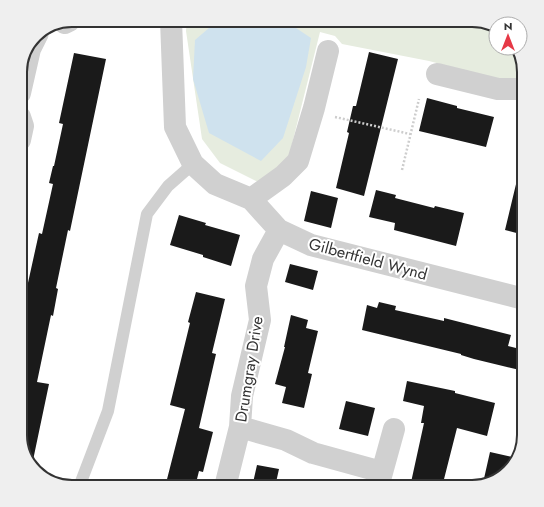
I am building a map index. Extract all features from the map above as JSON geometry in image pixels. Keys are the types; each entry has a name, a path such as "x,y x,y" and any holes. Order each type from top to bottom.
{"street":[{"name":"Gilbertfield Wynd","path":"171,27 175,127 193,164 215,184 251,199 279,230 311,246 517,297"},
{"path":"251,199 282,176 298,161 313,112 328,51"},
{"path":"437,74 498,89 517,89"},
{"name":"Drumgray Drive","path":"227,480 240,427 242,396 260,320 256,286 263,259 279,230"},
{"path":"240,427 286,440 313,453 380,479 394,429"}],"lane":[{"path":"82,480 108,411 147,214 168,186 193,164"}],"path":[{"path":"402,170 419,99"},
{"path":"313,112 410,134"}],"shaded area":[{"path":"186,27 481,28 488,30 488,56 513,56 517,69 517,83 513,83 429,61 342,44 335,36 320,32 288,160 258,182 220,163 202,139"}],"water":[{"path":"294,27 311,38 306,67 283,138 261,161 209,133 193,79 195,40 209,28"}],"building":[{"path":"369,52 398,59 364,196 336,188 349,133 347,132 353,106 356,106"},
{"path":"74,53 106,59 70,231 68,230 56,288 58,289 53,316 51,315 37,382 49,384 34,458 27,438 27,287 39,233 42,234 53,184 49,183 63,124 59,123"},
{"path":"427,98 457,106 457,108 494,117 486,147 419,131"},
{"path":"517,180 517,233 505,230"},
{"path":"376,190 396,195 395,198 434,208 435,206 464,213 456,246 394,230 395,223 369,217"},
{"path":"311,191 338,198 331,228 304,221"},
{"path":"179,215 206,223 205,225 240,235 231,266 203,257 203,255 170,245"},
{"path":"290,264 318,271 313,290 285,282"},
{"path":"196,292 225,299 212,353 216,354 199,428 213,432 203,472 199,471 197,480 167,480 185,409 170,405 190,323 188,322"},
{"path":"379,302 396,306 395,310 444,321 444,318 511,335 508,346 517,348 517,369 362,330 367,305 377,308"},
{"path":"291,315 308,320 306,328 318,331 308,373 312,374 304,408 282,403 286,387 275,384 285,347"},
{"path":"407,381 455,391 455,393 495,403 487,436 457,428 444,480 412,480 424,423 421,423 424,406 403,401"},
{"path":"346,401 375,408 368,436 339,429"},
{"path":"490,452 511,457 504,467 489,477 484,478"},
{"path":"257,465 279,469 277,480 254,480"}]}
